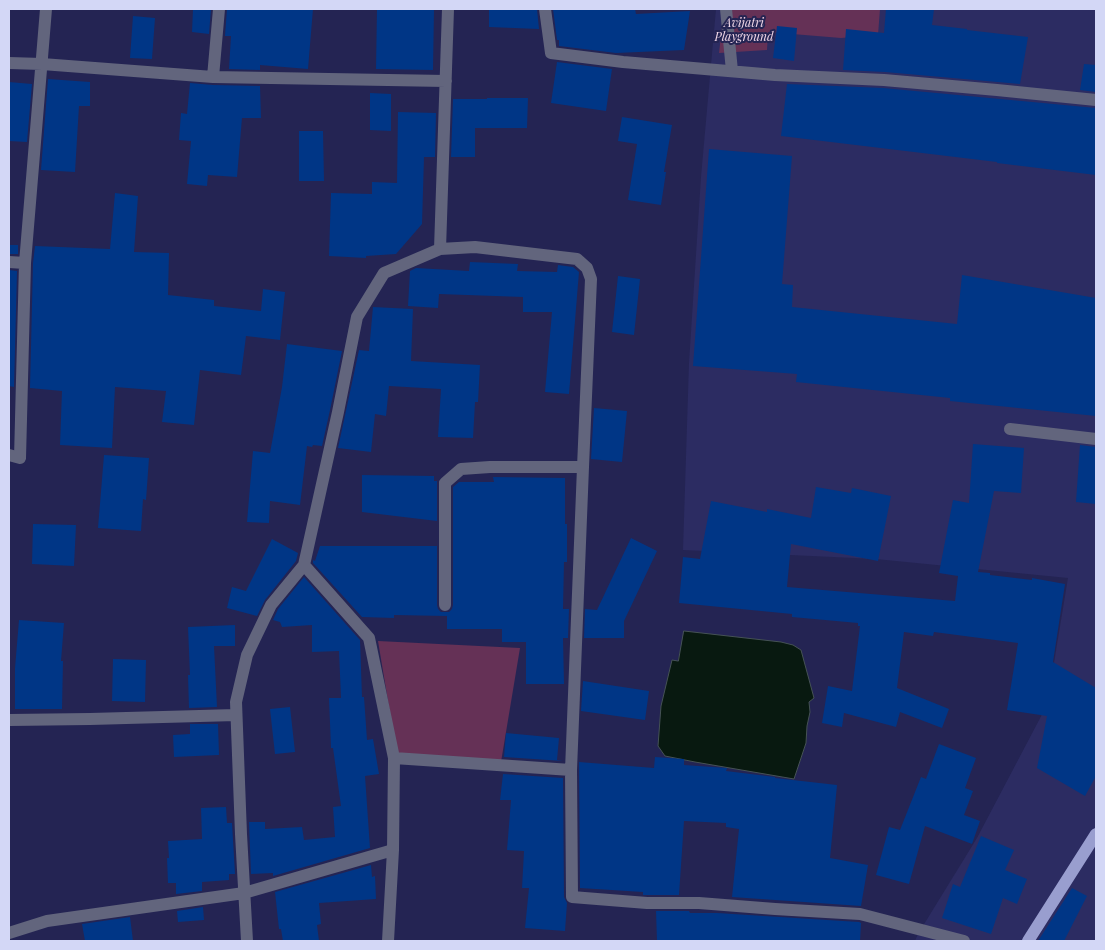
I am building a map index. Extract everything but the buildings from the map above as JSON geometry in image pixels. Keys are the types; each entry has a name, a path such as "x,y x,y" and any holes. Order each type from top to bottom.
{"main road":[{"path":"1028,941 1096,834"}],"street":[{"path":"9,455 20,458 25,263 46,9"},
{"path":"213,77 220,9"},
{"path":"440,249 448,9"},
{"path":"545,9 551,53 623,62 774,75 884,80 1096,100"},
{"path":"726,9 732,71"},
{"path":"9,63 213,77 446,81"},
{"path":"247,941 240,834 236,702 247,655 271,605 304,565 357,317 384,273 440,249 474,247 577,259 587,268 591,279 571,770 572,897 647,903 699,903 860,914 964,941"},
{"path":"9,262 25,263"},
{"path":"1010,429 1096,439"},
{"path":"445,605 445,483 462,469 490,467 583,468"},
{"path":"304,565 369,638 394,758 393,850 388,941"},
{"path":"9,720 236,715"},
{"path":"394,758 571,770"},
{"path":"9,933 47,921 244,892 393,850"}],"shaded area":[{"path":"716,9 1096,9 1096,941 915,941 977,838 1047,705 1068,578 876,559 683,550 689,363 701,177"},
{"path":"684,631 781,642 793,645 801,650 814,698 809,702 810,712 806,743 794,779 665,756 658,746 661,706 672,660 678,661"}],"green space":[{"name":"Avijatri Playground","path":"724,9 880,9 878,35 841,38 768,32 767,50 719,53"},
{"path":"378,641 520,648 501,762 397,755"}]}
